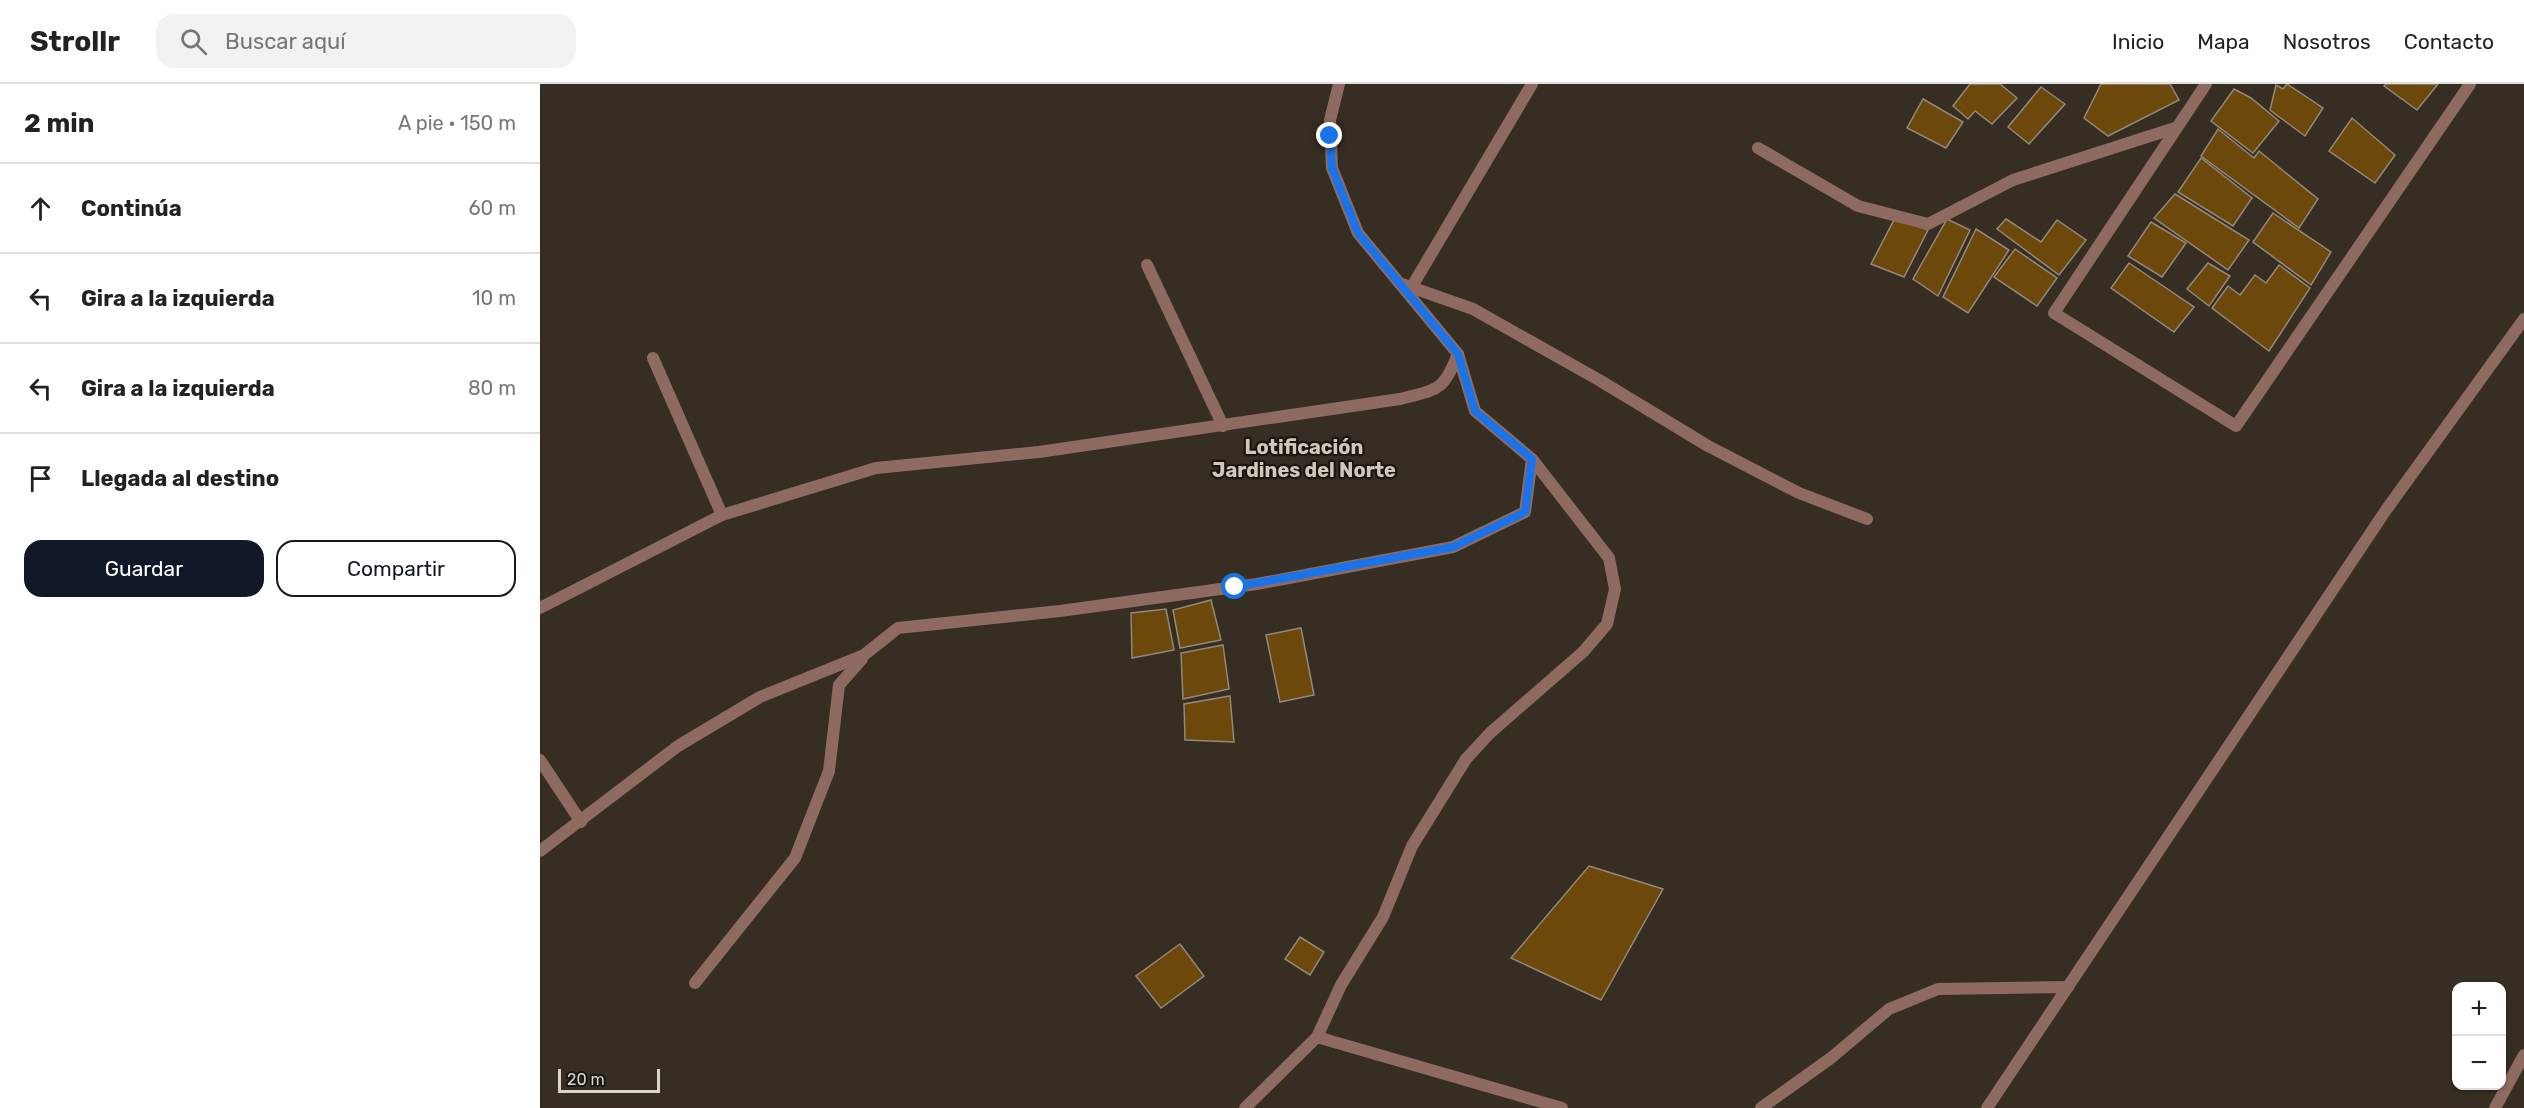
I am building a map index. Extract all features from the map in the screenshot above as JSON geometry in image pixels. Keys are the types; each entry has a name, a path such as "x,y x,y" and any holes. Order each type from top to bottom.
{"street":[{"path":"1245,1108 1317,1037 1341,985 1383,917 1412,846 1466,759 1490,734 1583,652 1607,624 1615,589 1609,558 1532,459 1475,411 1458,354 1406,286 1358,233 1332,168 1330,120 1339,84"},
{"path":"1406,286 1532,84"},
{"path":"2206,84 2054,313 2236,426 2470,84"},
{"path":"1758,148 1857,206 1928,224 2013,180 2175,128"},
{"path":"1147,265 1223,426"},
{"path":"1406,286 1473,309 1599,380 1708,446 1799,493 1867,519"},
{"path":"1987,1108 2379,520 2524,319"},
{"path":"540,608 722,515 876,468 1039,452 1400,399 1436,389 1449,377 1458,354"},
{"path":"653,358 722,515"},
{"path":"695,983 795,858 829,771 838,685 864,655 898,628 1060,611 1257,584 1453,547 1525,512 1532,459"},
{"path":"540,851 678,746 760,697 864,655"},
{"path":"540,760 581,822"},
{"path":"1761,1108 1831,1058 1889,1009 1938,989 2068,987"},
{"path":"1317,1037 1562,1108"},
{"path":"2495,1108 2524,1055"}],"building":[{"path":"1970,84 2000,84 2017,98 1992,124 1975,111 1968,119 1953,106"},
{"path":"2101,84 2170,84 2179,100 2108,136 2084,118"},
{"path":"2287,84 2323,108 2305,136 2270,110 2276,85 2283,89"},
{"path":"2386,84 2438,84 2417,110 2384,86"},
{"path":"2041,87 2065,104 2029,144 2008,127"},
{"path":"2234,89 2251,98 2279,121 2253,153 2211,121"},
{"path":"1923,99 1963,122 1946,148 1907,128"},
{"path":"2352,118 2395,155 2375,183 2329,151"},
{"path":"2218,129 2254,158 2259,151 2318,199 2299,228 2201,156"},
{"path":"2201,158 2252,198 2233,226 2178,192"},
{"path":"2175,194 2249,240 2228,270 2154,218"},
{"path":"2273,213 2331,252 2311,285 2253,242"},
{"path":"1895,218 1928,230 1904,277 1871,264"},
{"path":"1947,219 1970,230 1938,296 1913,279"},
{"path":"2006,219 2041,242 2057,220 2086,240 2059,275 1997,229"},
{"path":"2151,222 2186,243 2162,277 2128,256"},
{"path":"1976,229 2009,250 1968,313 1943,297"},
{"path":"2015,249 2057,278 2037,306 1994,277"},
{"path":"2129,263 2194,307 2174,332 2111,288"},
{"path":"2208,263 2230,276 2209,306 2187,289"},
{"path":"2279,265 2310,288 2269,351 2212,308 2228,286 2240,295 2255,275 2266,283"},
{"path":"1211,600 1221,640 1180,648 1173,610"},
{"path":"1166,609 1174,650 1132,658 1131,613"},
{"path":"1301,628 1314,695 1280,702 1266,635"},
{"path":"1223,645 1229,689 1183,699 1181,653"},
{"path":"1230,696 1234,742 1185,740 1184,704"},
{"path":"1589,866 1663,889 1601,1000 1511,958"},
{"path":"1300,937 1324,952 1310,975 1285,959"},
{"path":"1180,944 1204,976 1161,1008 1136,976"}],"district":[{"name":"Lotificación Jardines del Norte","path":"1304,458"}],"route":[{"path":"1235,587 1453,547 1525,512 1532,459 1475,411 1458,354 1358,233 1332,168 1330,136"}]}
